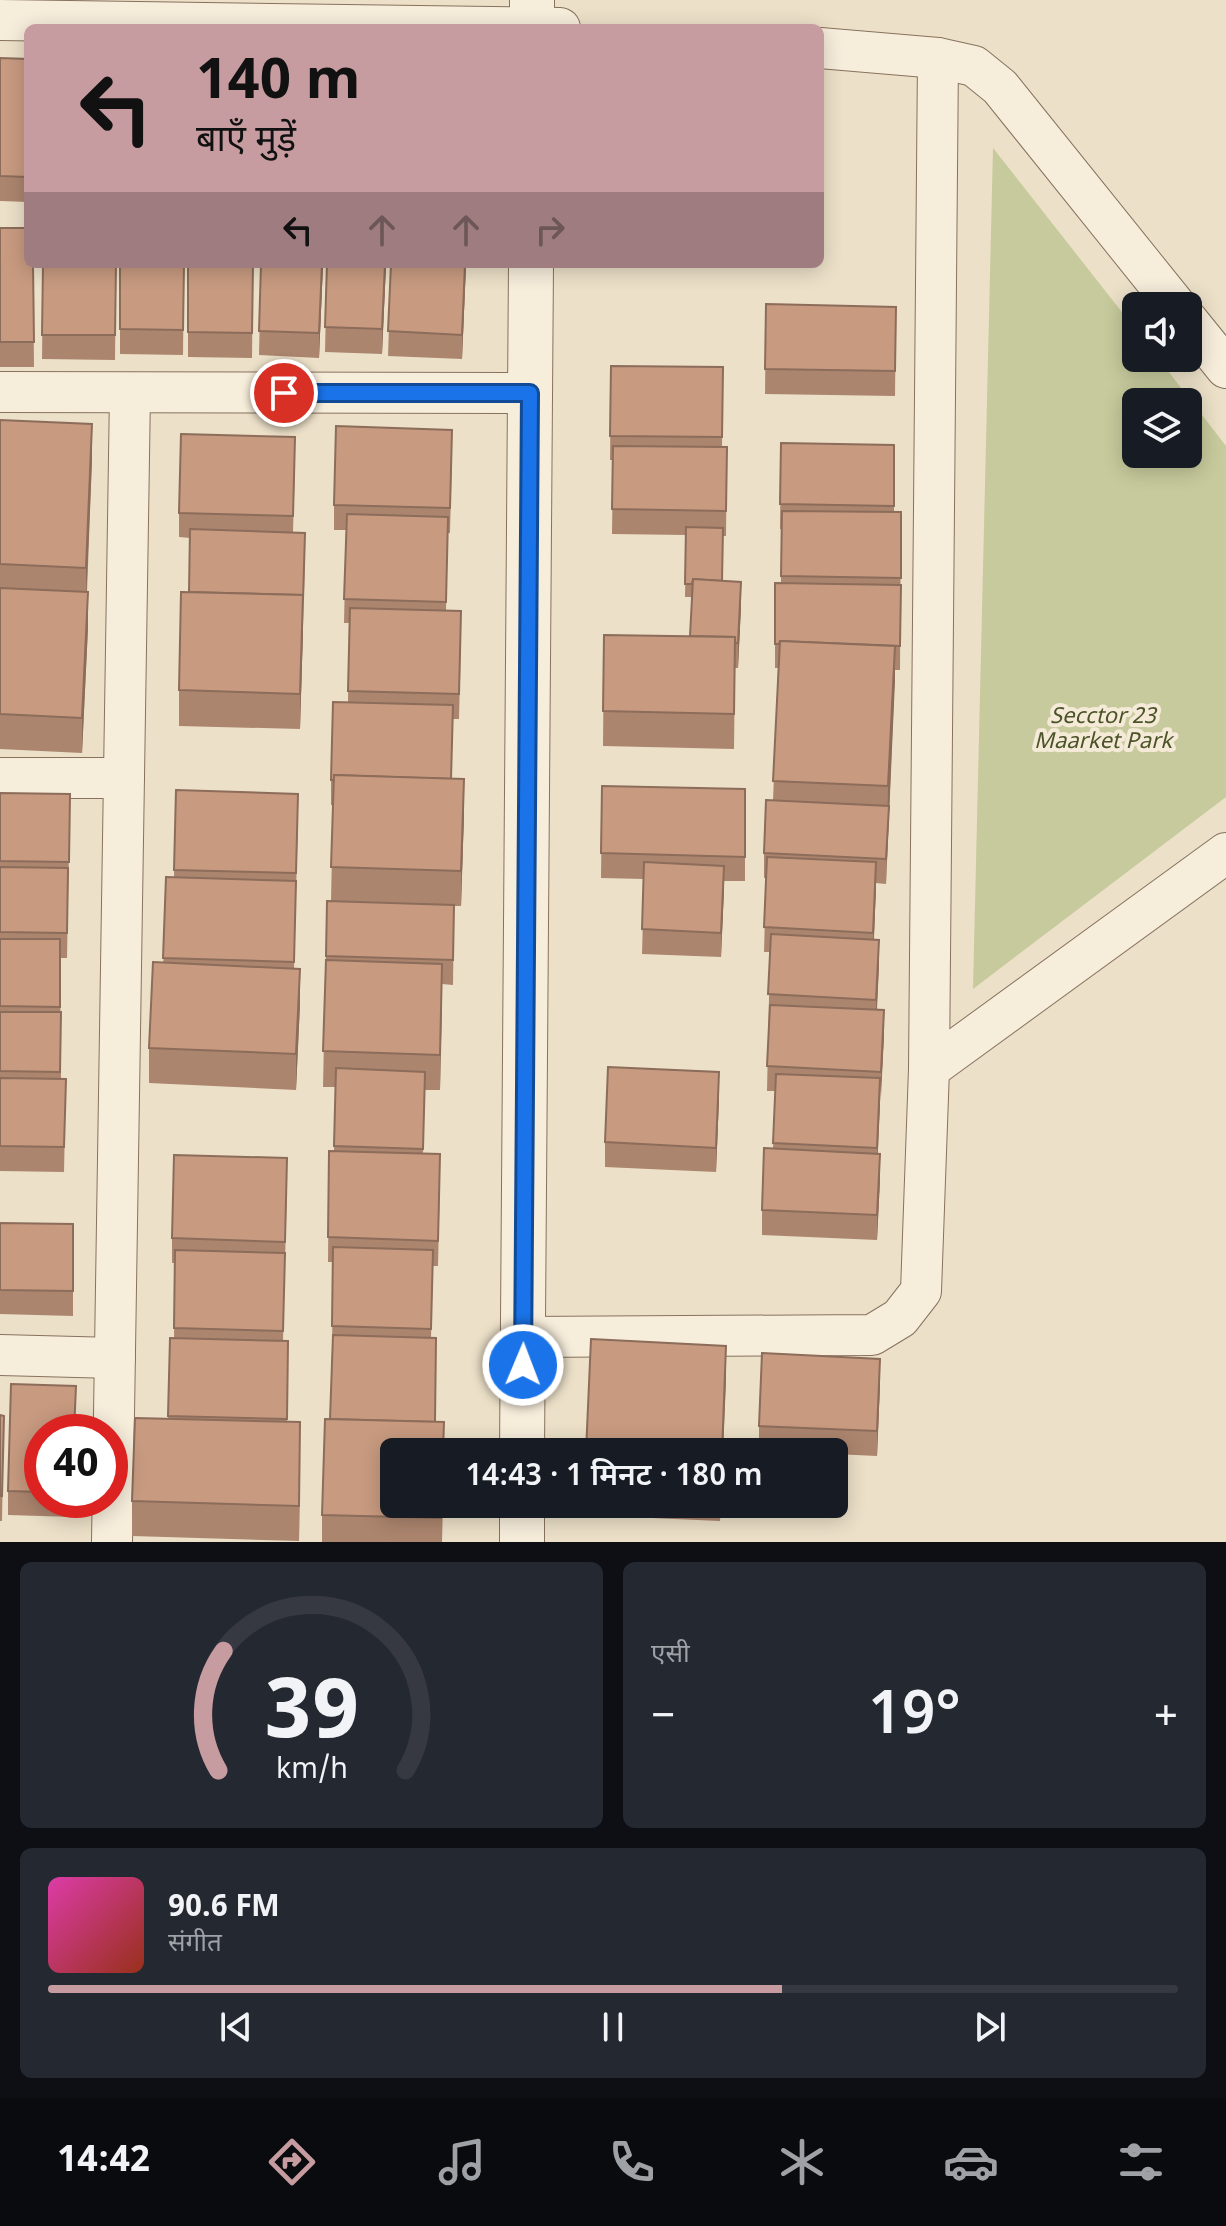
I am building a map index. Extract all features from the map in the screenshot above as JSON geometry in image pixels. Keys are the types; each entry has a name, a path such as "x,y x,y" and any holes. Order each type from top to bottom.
{"street":[{"path":"0,20 539,20"},
{"path":"824,48 938,58 974,66 1000,87 1165,292"},
{"path":"524,1337 872,1335 900,1318 921,1291 929,1069 938,58"},
{"path":"522,1438 531,268"},
{"path":"1202,338 1226,368"},
{"path":"0,392 530,393"},
{"path":"112,1542 130,393"},
{"path":"0,778 124,778"},
{"path":"929,1069 1226,853"},
{"path":"0,1355 115,1358"},
{"path":"522,1518 522,1542"}],"green space":[{"name":"Secctor 23 Maarket Park","path":"993,148 1122,312 1122,372 1169,372 1181,388 1122,388 1122,468 1202,468 1202,415 1226,446 1226,797 973,989"}],"building":[{"path":"0,58 24,59 24,177 0,176"},
{"path":"0,228 24,228 24,268 33,268 34,342 0,342"},
{"path":"43,268 116,268 115,335 42,335"},
{"path":"120,268 184,268 183,330 120,329"},
{"path":"188,268 253,268 252,333 188,332"},
{"path":"261,268 322,268 319,333 259,331"},
{"path":"327,268 385,268 382,329 325,327"},
{"path":"391,268 465,268 462,335 388,331"},
{"path":"766,304 896,307 895,371 765,369"},
{"path":"611,366 723,367 722,437 610,436"},
{"path":"0,420 92,424 86,568 0,564"},
{"path":"336,426 452,430 450,508 334,505"},
{"path":"181,434 295,437 293,516 179,513"},
{"path":"781,443 894,445 894,506 780,504"},
{"path":"613,446 727,447 726,511 612,509"},
{"path":"782,511 901,512 901,578 781,576"},
{"path":"347,514 448,517 446,602 344,599"},
{"path":"686,527 723,528 722,581 693,579 692,584 685,584"},
{"path":"190,529 305,533 303,600 303,595 189,592"},
{"path":"693,579 741,582 738,643 735,643 735,637 690,636"},
{"path":"775,583 901,585 900,646 780,641 775,644"},
{"path":"0,588 88,592 82,718 0,714"},
{"path":"181,592 303,595 300,694 179,690"},
{"path":"350,608 461,611 459,694 348,691"},
{"path":"604,635 735,637 734,714 603,711"},
{"path":"780,641 895,646 888,786 773,781"},
{"path":"333,702 453,705 451,779 334,775 334,780 331,780"},
{"path":"334,775 464,779 461,871 331,867"},
{"path":"602,786 745,789 745,857 601,853"},
{"path":"176,790 298,794 296,873 174,870"},
{"path":"0,793 70,794 69,862 0,861"},
{"path":"766,800 889,806 886,859 764,853"},
{"path":"767,857 876,862 873,933 764,927"},
{"path":"644,862 724,866 721,933 642,929"},
{"path":"0,867 68,868 67,933 0,932"},
{"path":"166,877 296,881 294,962 163,958"},
{"path":"327,901 454,905 453,960 326,956"},
{"path":"771,934 879,940 876,1000 768,994"},
{"path":"0,939 60,939 60,1007 0,1006"},
{"path":"326,960 442,964 440,1055 323,1051"},
{"path":"153,962 300,969 296,1054 149,1048"},
{"path":"770,1005 884,1010 881,1072 767,1066"},
{"path":"0,1012 61,1012 60,1072 0,1071"},
{"path":"608,1067 719,1072 716,1148 605,1142"},
{"path":"336,1068 425,1072 423,1149 334,1146"},
{"path":"776,1074 880,1078 877,1148 773,1143"},
{"path":"0,1078 66,1079 64,1147 0,1146"},
{"path":"764,1148 880,1154 877,1215 762,1210"},
{"path":"329,1151 440,1154 438,1241 328,1237"},
{"path":"174,1155 287,1158 285,1242 172,1238"},
{"path":"0,1223 73,1224 73,1291 0,1290"},
{"path":"333,1247 433,1250 431,1329 332,1326"},
{"path":"175,1250 285,1253 283,1331 174,1328"},
{"path":"333,1335 436,1338 435,1422 330,1419"},
{"path":"170,1338 288,1341 287,1419 168,1416"},
{"path":"591,1339 726,1346 723,1438 587,1438"},
{"path":"762,1353 880,1359 877,1431 759,1426"},
{"path":"11,1384 76,1386 75,1414 24,1414 24,1491 8,1491"},
{"path":"0,1415 4,1416 2,1496 0,1496"},
{"path":"135,1418 300,1422 299,1506 132,1501"},
{"path":"325,1419 444,1422 443,1438 380,1438 380,1516 322,1515"}],"route":[{"path":"284,393 530,393 523,1365"}]}
